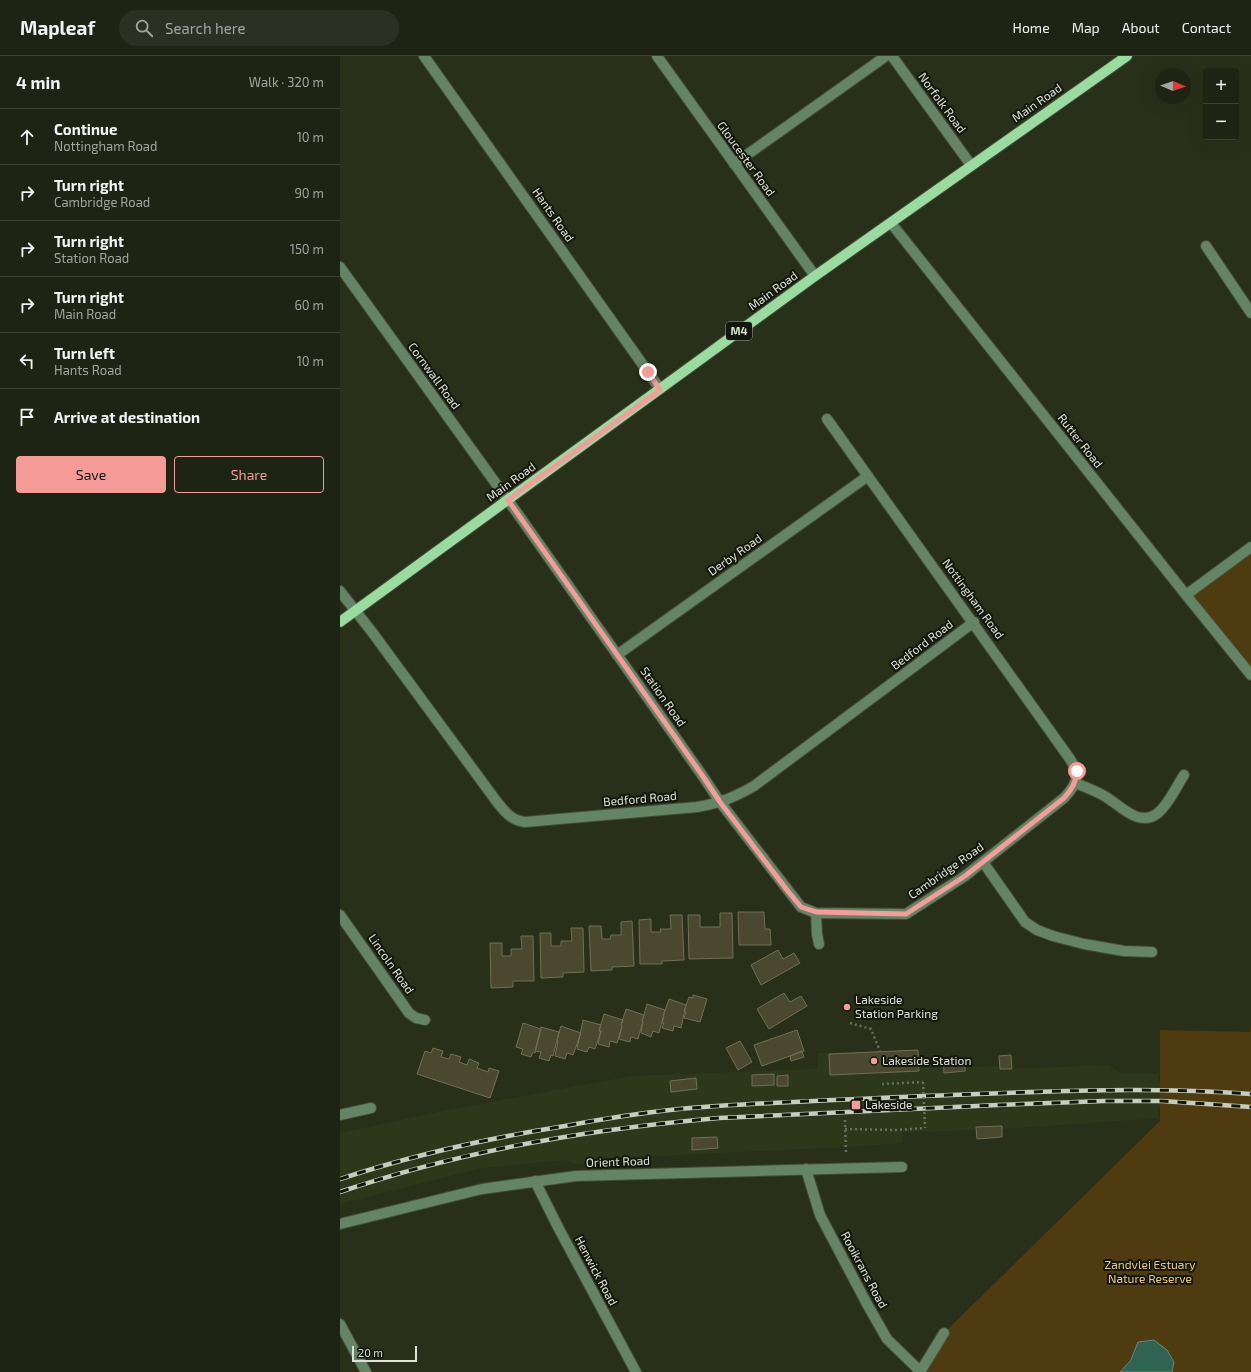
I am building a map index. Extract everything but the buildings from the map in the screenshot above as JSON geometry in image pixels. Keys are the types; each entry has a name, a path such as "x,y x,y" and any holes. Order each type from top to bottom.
{"main road":[{"name":"Main Road","path":"340,622 660,390 814,276 1124,57"}],"street":[{"name":"Hants Road","path":"424,56 660,390"},
{"name":"Gloucester Road","path":"657,56 814,276"},
{"path":"734,164 886,56"},
{"name":"Norfolk Road","path":"892,56 971,165"},
{"name":"Rutter Road","path":"891,223 1186,596 1251,675"},
{"path":"1206,246 1251,313"},
{"name":"Cornwall Road","path":"340,267 508,500"},
{"name":"Nottingham Road","path":"827,419 974,622 1075,767 1077,771 1075,783"},
{"name":"Derby Road","path":"617,655 868,476"},
{"name":"Station Road","path":"508,500 720,802 801,907"},
{"path":"1186,596 1251,547"},
{"name":"Bedford Road","path":"340,591 356,610 497,802 514,819 525,822 697,807 720,802 738,795 754,786 974,622"},
{"path":"1075,783 1108,798 1133,816 1148,818 1160,812 1184,775"},
{"name":"Cambridge Road","path":"801,907 816,912 906,914 965,876 1064,798 1075,783"},
{"path":"983,862 1025,922 1037,930 1084,944 1124,951 1152,952"},
{"path":"816,912 819,944"},
{"name":"Lincoln Road","path":"340,915 409,1013 416,1018 425,1020"},
{"path":"340,1115 371,1108"},
{"name":"Orient Road","path":"340,1224 482,1189 535,1180 576,1176 902,1167"},
{"name":"Rooikrans Road","path":"806,1170 820,1215 867,1304 887,1338 920,1372"},
{"name":"Henwick Road","path":"535,1180 559,1229 636,1372"},
{"path":"340,1324 366,1372"},
{"path":"920,1372 944,1333"}],"path":[{"path":"850,1023 871,1029 880,1051"},
{"path":"845,1129 896,1130 925,1128 923,1082 882,1084"},
{"path":"845,1120 846,1147"}],"shaded area":[{"path":"918,1050 919,1068 944,1067 943,1059 965,1058 965,1067 999,1066 999,1056 1011,1055 1012,1069 1109,1065 1121,1074 1158,1074 1158,1082 1251,1087 1216,1112 1158,1108 1158,1118 1002,1129 1002,1137 977,1139 976,1130 903,1132 902,1143 590,1159 585,1163 577,1164 564,1160 482,1168 340,1204 340,1133 443,1111 632,1076 818,1069 817,1053"},
{"path":"1154,1340 1167,1350 1174,1362 1172,1372 1120,1372 1131,1360 1138,1342"}],"green space":[{"path":"1251,547 1251,675 1186,595"},
{"name":"Zandvlei Estuary Nature Reserve","path":"1251,1024 1251,1372 920,1372 944,1333 1160,1121 1160,1030 1250,1032"}],"railway":[{"path":"340,1179 395,1162 480,1142 607,1119 679,1109 801,1101 1046,1092 1169,1090 1251,1094"},
{"path":"340,1192 433,1164 527,1143 623,1128 719,1118 1104,1101 1162,1101 1251,1107"}],"place":[{"name":"Lakeside Station Parking","path":"847,1007"},
{"name":"Lakeside Station","path":"874,1061"},
{"name":"Lakeside","path":"856,1105"}],"route":[{"path":"648,372 660,390 508,500 720,802 801,907 812,912 906,914 965,876 1064,798 1075,783 1077,771"}]}
